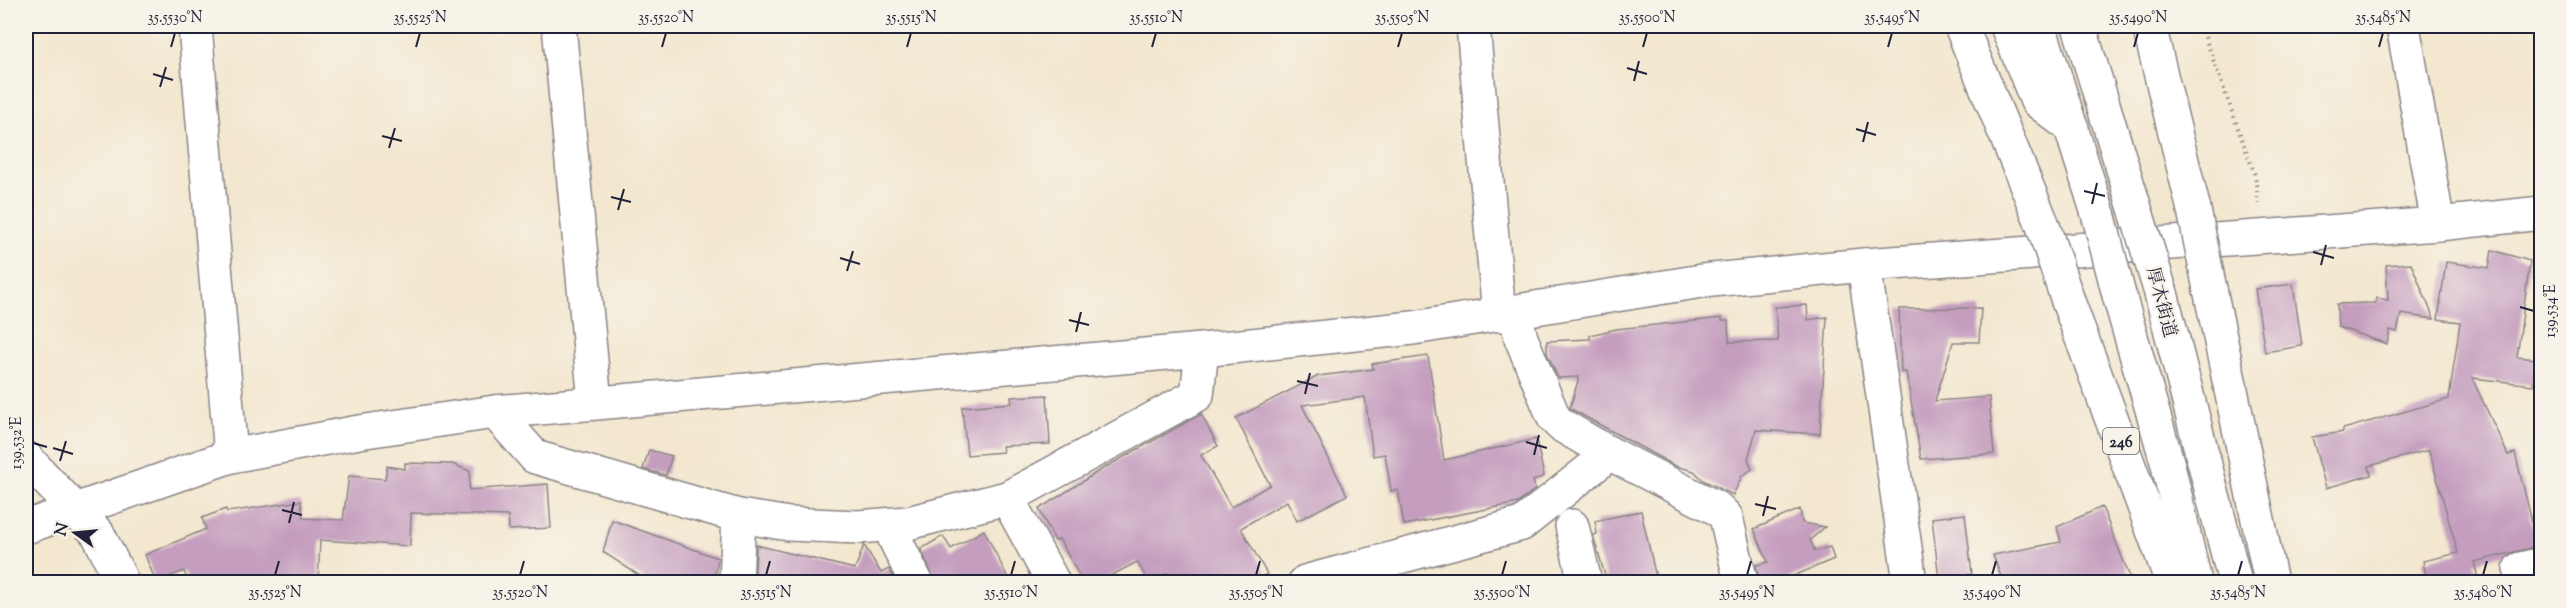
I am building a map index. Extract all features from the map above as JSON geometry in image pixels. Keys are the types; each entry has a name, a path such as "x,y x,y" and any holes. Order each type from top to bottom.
{"main road":[{"path":"195,26 231,456"},
{"path":"559,26 595,402"},
{"path":"1473,26 1507,313 1521,338 1554,418 1607,452 1718,509 1726,517 1742,582"},
{"name":"246","path":"1961,26 2042,223 2068,301 2172,582"},
{"path":"2007,26 2037,101 2072,128"},
{"name":"246","path":"2039,26 2100,217 2119,295 2168,465 2195,582"},
{"name":"厚木街道","path":"2079,26 2161,293 2235,582"},
{"path":"2149,26 2194,210 2271,582"},
{"path":"2403,26 2438,224"},
{"path":"26,527 231,456 359,432 495,412 1202,350 1413,328 1702,281 1863,265 2438,224 2541,213"},
{"path":"1863,265 1910,582"},
{"path":"495,412 535,457 739,516 789,524 858,528 892,525 984,506 1007,498 1197,395 1202,350"},
{"path":"1305,582 1522,524 1599,463 1607,452"},
{"path":"26,458 98,534 122,582"},
{"path":"1007,498 1053,582"},
{"path":"736,582 739,516"},
{"path":"892,525 894,539 916,582"},
{"path":"1572,526 1585,582"}],"path":[{"path":"2202,26 2255,175 2260,213"}],"building":[{"path":"2492,250 2530,261 2517,357 2536,359 2533,385 2472,378 2508,455 2515,453 2538,546 2474,562 2479,582 2427,582 2423,561 2458,553 2429,450 2369,466 2371,475 2326,488 2312,437 2343,432 2343,429 2449,399 2460,322 2438,319 2446,262 2489,268"},
{"path":"2411,263 2434,319 2401,314 2397,332 2390,330 2387,344 2338,327 2337,304 2375,303 2377,298 2388,300 2386,265"},
{"path":"2293,284 2302,346 2265,352 2255,289"},
{"path":"1807,305 1808,320 1827,317 1820,434 1756,430 1748,459 1752,469 1742,476 1733,495 1703,480 1694,471 1675,466 1570,408 1579,377 1558,378 1547,353 1547,341 1590,339 1590,335 1616,329 1722,318 1722,321 1728,321 1729,342 1778,341 1775,307"},
{"path":"1981,308 1979,342 1953,342 1935,401 1989,397 1994,454 1921,459 1906,372 1901,372 1899,309"},
{"path":"1428,356 1444,460 1536,439 1544,476 1533,481 1535,489 1518,503 1404,525 1398,490 1391,491 1385,454 1373,456 1365,397 1302,405 1347,495 1297,521 1287,501 1241,528 1267,574 1252,582 1172,582 1167,573 1149,582 1137,562 1099,582 1083,582 1059,539 1055,541 1039,509 1102,469 1201,414 1218,446 1201,455 1231,507 1270,485 1236,418 1318,376 1373,369 1372,364"},
{"path":"1047,395 1050,444 1002,446 1003,452 967,455 962,407 1012,403 1011,397"},
{"path":"649,450 672,456 666,475 643,469"},
{"path":"405,463 452,464 470,471 469,490 548,484 551,528 509,530 508,516 411,513 410,546 320,540 318,582 188,582 184,571 156,582 145,555 206,529 202,518 226,509 227,512 301,501 303,518 343,520 349,476 385,479 387,466 405,469"},
{"path":"2102,507 2132,582 2003,582 1993,555 2061,542 2057,527"},
{"path":"1800,509 1802,523 1825,527 1810,540 1815,551 1830,547 1834,559 1779,582 1759,582 1756,565 1768,562 1754,529"},
{"path":"1641,511 1657,582 1607,582 1593,535 1597,534 1595,521"},
{"path":"1965,514 1972,574 1939,579 1932,518"},
{"path":"612,520 718,558 714,582 649,582 603,552"},
{"path":"984,530 1010,582 935,582 921,549 943,536 951,549"},
{"path":"756,545 855,569 864,545 881,573 889,569 895,582 782,582 755,577"}]}
